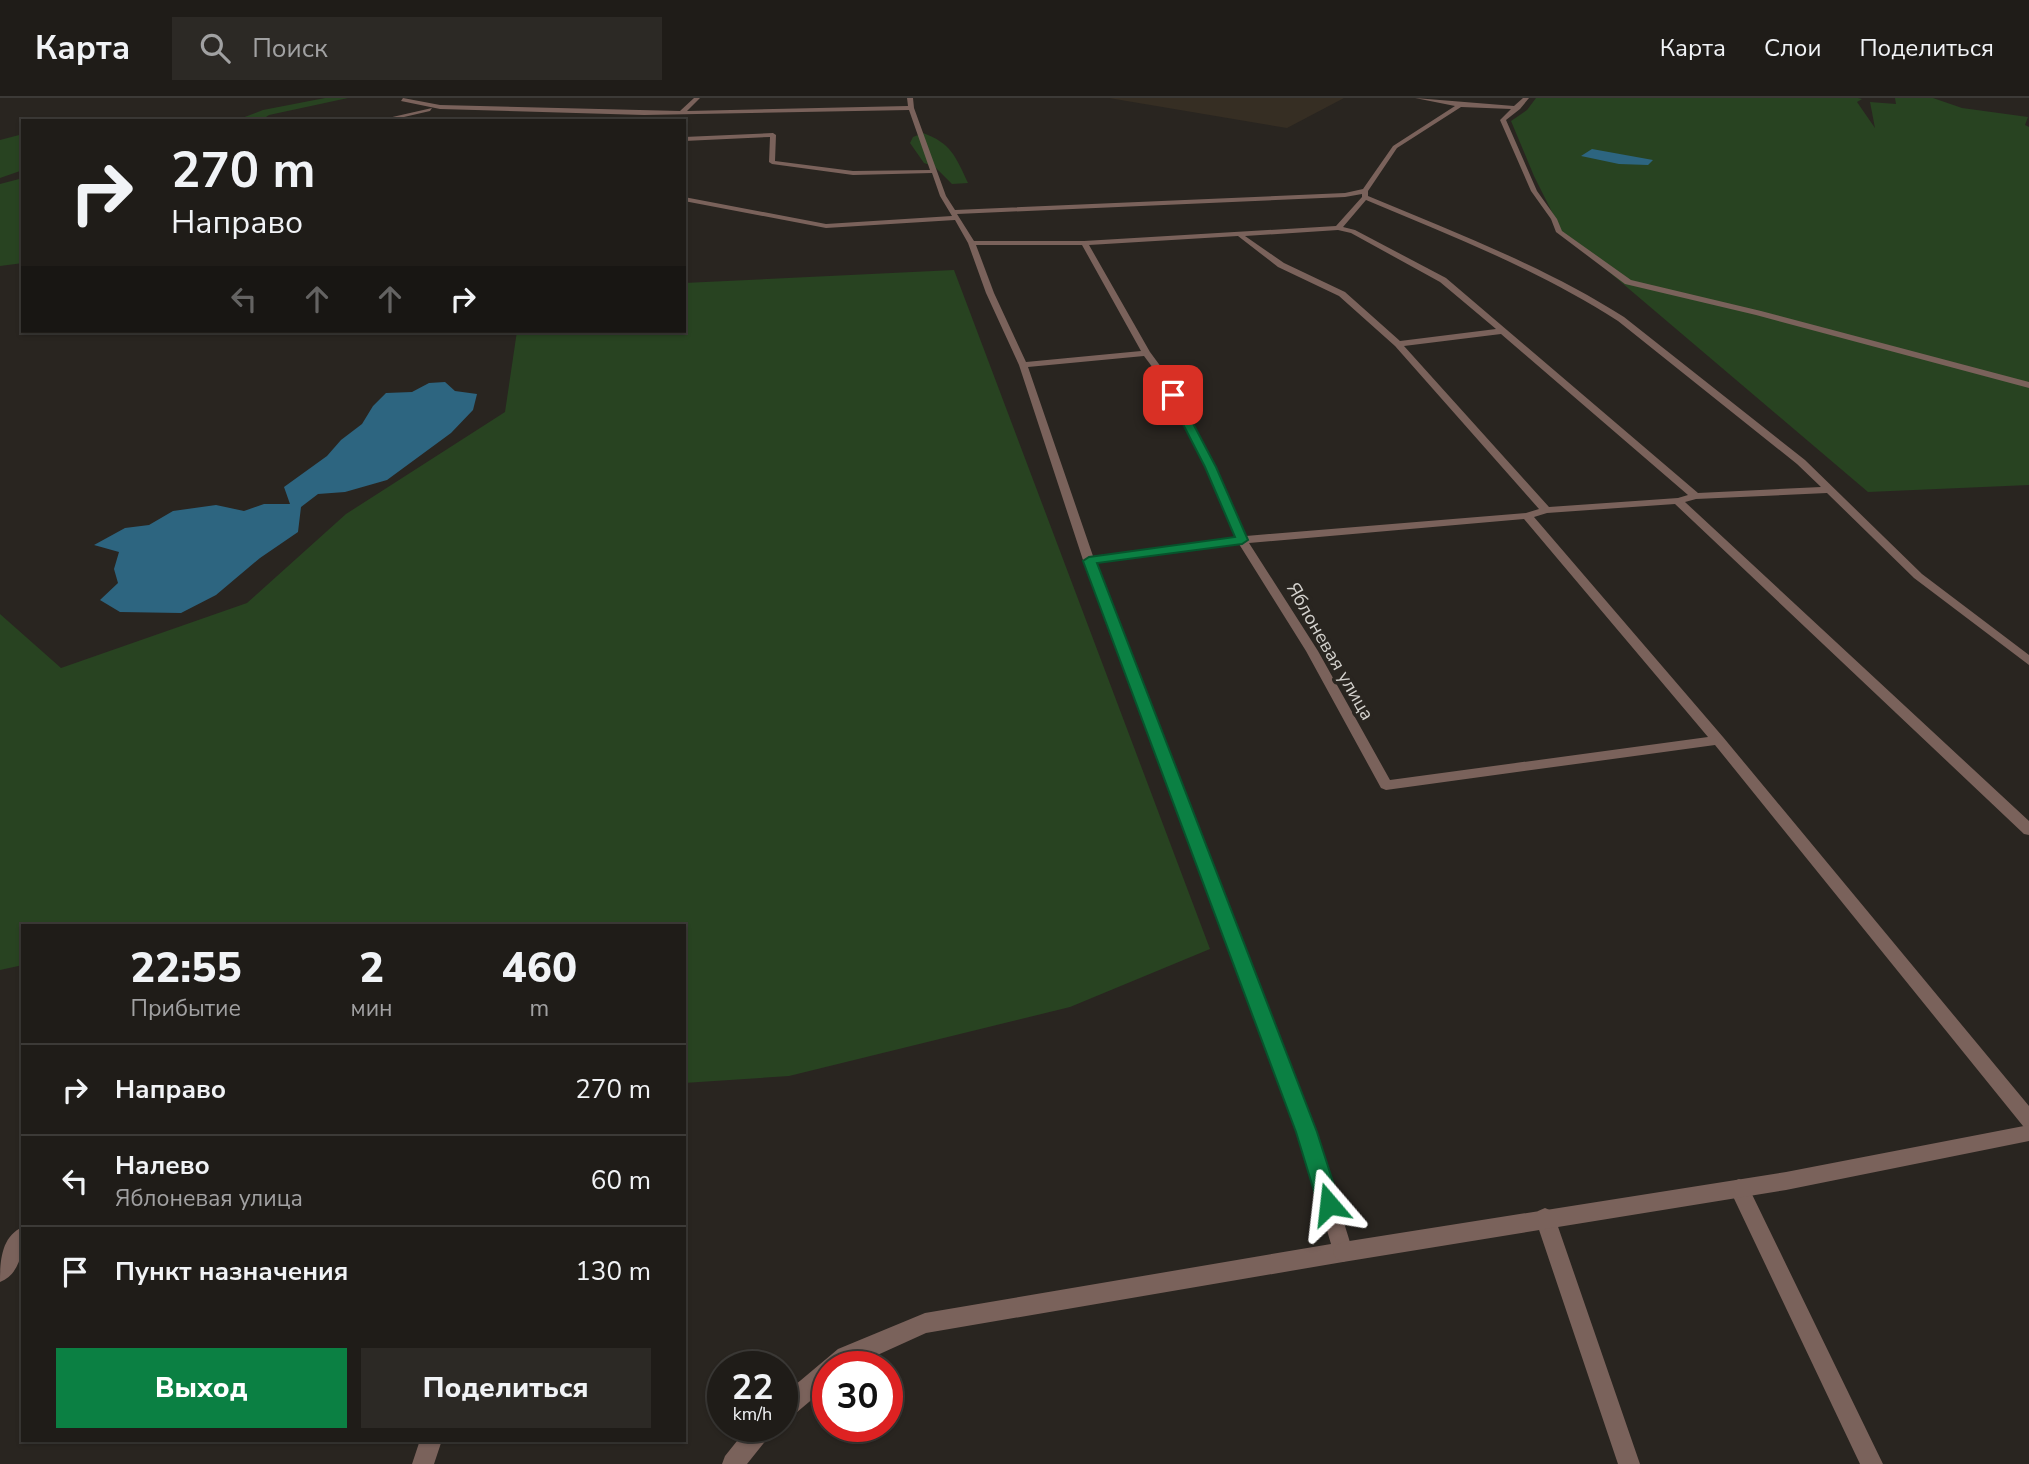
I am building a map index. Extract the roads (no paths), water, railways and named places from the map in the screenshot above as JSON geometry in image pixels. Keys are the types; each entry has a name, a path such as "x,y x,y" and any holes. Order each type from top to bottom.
{"street":[{"path":"681,113 696,98"},
{"path":"1418,98 1460,105 1518,108"},
{"path":"1526,98 1503,120 1534,191 1554,219 1559,232 1628,282 1758,313 2029,385"},
{"path":"397,106 403,99 440,107 681,113 910,103 943,196 972,243 990,293 1023,365 1089,561 1307,1132 1343,1252"},
{"path":"1338,228 1365,194 1395,147 1460,105"},
{"path":"390,116 440,107"},
{"path":"686,139 773,135 772,162 839,173 905,174 935,171"},
{"path":"686,199 825,226 956,215 1365,194 1594,300 1669,355 1801,462 1918,576 2029,661"},
{"path":"972,243 1084,243 1338,228 1353,231 1443,280 1696,496"},
{"path":"1240,235 1281,265 1342,294 1398,344 1546,510"},
{"name":"Яблоневая улица","path":"1084,243 1146,353 1160,371 1211,467 1242,540 1312,651 1386,785 1718,740"},
{"path":"1398,344 1503,331"},
{"path":"1023,365 1146,353"},
{"path":"1089,561 1242,540 1527,516 1546,510 1678,501 1696,496 1830,490"},
{"path":"1678,501 2029,830"},
{"path":"1527,516 1718,740 2029,1120"},
{"path":"860,1351 925,1322 1545,1218 1786,1181 2029,1133"},
{"path":"1739,1188 1872,1464"},
{"path":"1545,1218 1629,1464"},
{"path":"0,1272 21,1240"},
{"path":"798,1397 812,1385"},
{"path":"423,1464 430,1442"},
{"path":"733,1464 750,1442"}],"water":[{"path":"1592,149 1653,160 1648,165 1619,164 1581,156"},
{"path":"445,382 455,391 477,394 473,410 451,433 387,480 345,492 318,494 301,507 298,532 260,558 216,595 181,613 120,612 100,600 118,583 114,569 119,552 94,545 125,528 149,525 173,511 216,505 244,511 264,504 290,504 284,487 327,456 341,440 362,424 373,406 386,393 412,392 429,383"}]}
